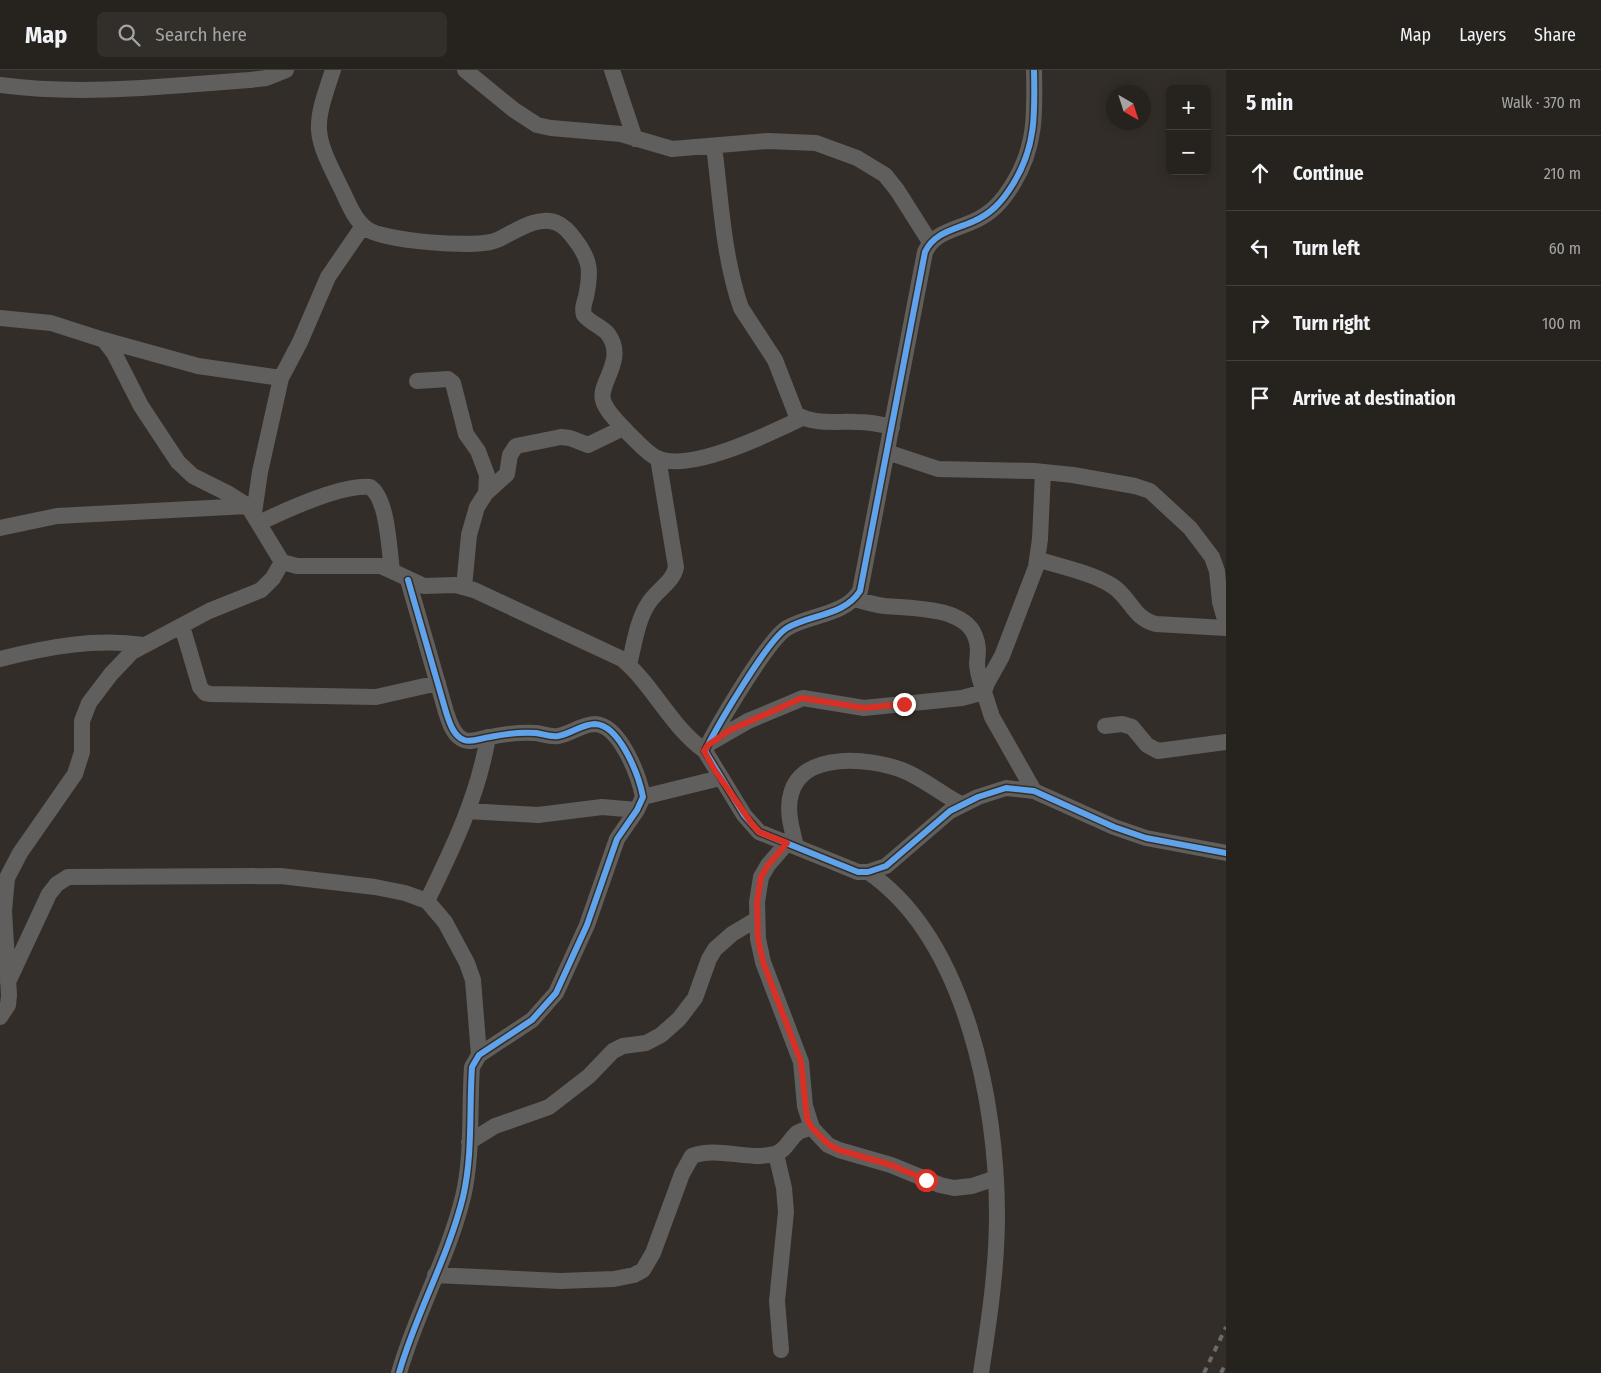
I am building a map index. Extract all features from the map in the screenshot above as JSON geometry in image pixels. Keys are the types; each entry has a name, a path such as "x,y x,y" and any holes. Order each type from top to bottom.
{"street":[{"path":"0,85 47,90 92,90 250,80 266,78 286,70"},
{"path":"333,70 318,117 318,133 329,164 353,213 363,226 375,233 394,238 475,244 497,240 518,228 536,223 556,222 562,226 569,232 588,260 589,283 583,310 588,320 600,327 611,342 614,365 603,391 602,399 624,428 658,458 678,461 718,453 752,441 802,418 874,423 892,427"},
{"path":"465,70 514,110 538,125 562,130 615,133 672,149 797,140 816,143 857,158 885,175 898,190 930,242"},
{"path":"612,70 635,139"},
{"path":"706,748 719,723 779,634 786,629 836,610 855,599 864,578 921,265 930,242 938,236 984,217 994,210 1023,167 1033,134 1034,70"},
{"path":"714,146 728,253 741,308 776,360 792,407 796,414 802,418"},
{"path":"254,514 260,472 281,378 300,342 328,277 363,226"},
{"path":"0,318 50,323 192,364 281,378"},
{"path":"104,340 114,353 141,406 178,462 193,476 229,494 254,514 282,562 297,566 381,566 424,586 464,587 501,600 614,653 629,665 683,733 706,748 720,778 744,815 759,832 849,869 868,872 878,870 894,860 961,804 1006,788 1034,791 1114,827 1146,838 1226,853"},
{"path":"417,381 448,379 453,383 466,434 484,465 486,493"},
{"path":"464,587 472,520 486,493 507,474 510,455 516,446 561,437 570,438 588,445 624,428"},
{"path":"887,452 938,469 1009,469 1043,472 1135,486 1150,491 1190,528 1212,557 1217,571 1220,602 1226,623"},
{"path":"629,665 643,612 653,596 673,576 676,566 658,458"},
{"path":"984,692 1002,656 1031,582 1037,559 1043,472"},
{"path":"0,528 57,516 254,514 358,487 370,487 377,493 385,518 392,570"},
{"path":"1037,559 1110,585 1121,592 1146,622 1226,628"},
{"path":"0,1017 8,1005 4,911 7,878 20,853 75,774 82,752 82,722 90,703 121,662 143,645 261,590 273,578 282,562"},
{"path":"408,580 451,726 459,737 474,740 530,733 561,736 587,725 596,724 612,732 627,753 640,804 617,839 587,925 556,993 532,1020 478,1055"},
{"path":"855,599 883,605 928,609 951,615 970,628 977,642 978,676 992,717 1034,791"},
{"path":"182,626 200,687 205,693 361,697 392,694 438,684"},
{"path":"0,659 93,642 115,641 143,645"},
{"path":"706,748 748,721 802,698 864,708 962,698 984,692"},
{"path":"1106,726 1122,724 1132,727 1147,745 1158,751 1226,742"},
{"path":"427,901 453,850 468,811 482,770 488,737"},
{"path":"792,845 790,800 794,785 813,769 831,761 875,764 902,770 961,804"},
{"path":"468,811 538,815 640,804 720,778"},
{"path":"792,845 768,865 761,877 758,888 758,939 763,962 801,1062 805,1106 812,1128 828,1144 839,1150 891,1165 954,1188 972,1186 996,1178"},
{"path":"868,872 891,889 910,910 939,956 955,986 978,1058 992,1141 996,1178 996,1250 981,1373"},
{"path":"8,982 48,894 57,884 68,877 281,876 375,887 405,893 427,901 446,922 467,963 473,980 478,1055 472,1067 470,1142 463,1198 399,1373"},
{"path":"470,1142 495,1126 549,1106 593,1072 614,1051 623,1046 646,1044 661,1035 680,1019 695,998 709,959 715,949 732,934 757,919"},
{"path":"435,1276 560,1281 614,1279 634,1275 643,1270 653,1254 682,1174 692,1156 712,1152 776,1154 783,1150 798,1132 812,1128"},
{"path":"776,1154 786,1206 783,1260 777,1301 781,1350"}],"railway":[{"path":"1204,1373 1226,1327"},
{"path":"1221,1373 1226,1363"}],"cycle path":[{"path":"1034,70 1034,115 1030,143 1021,170 1013,184 1000,202 990,211 979,219 939,236 933,240 925,252 860,591 853,599 836,610 796,623 778,635 743,685 705,751 744,815 759,832 858,872 868,872 886,866 950,811 978,797 1006,788 1034,791 1114,827 1146,838 1226,853"},
{"path":"399,1373 414,1329 449,1242 463,1197 468,1165 472,1067 479,1055 532,1020 556,993 587,925 617,839 637,810 643,797 633,765 620,742 604,727 595,724 555,736 519,733 470,741 460,738 452,728 446,712 408,580"}],"route":[{"path":"904,704 864,708 802,698 730,730 708,745 704,751 707,759 744,815 759,832 787,843 768,865 761,877 757,902 758,939 763,962 801,1062 807,1119 820,1138 839,1150 891,1165 926,1180"}]}
